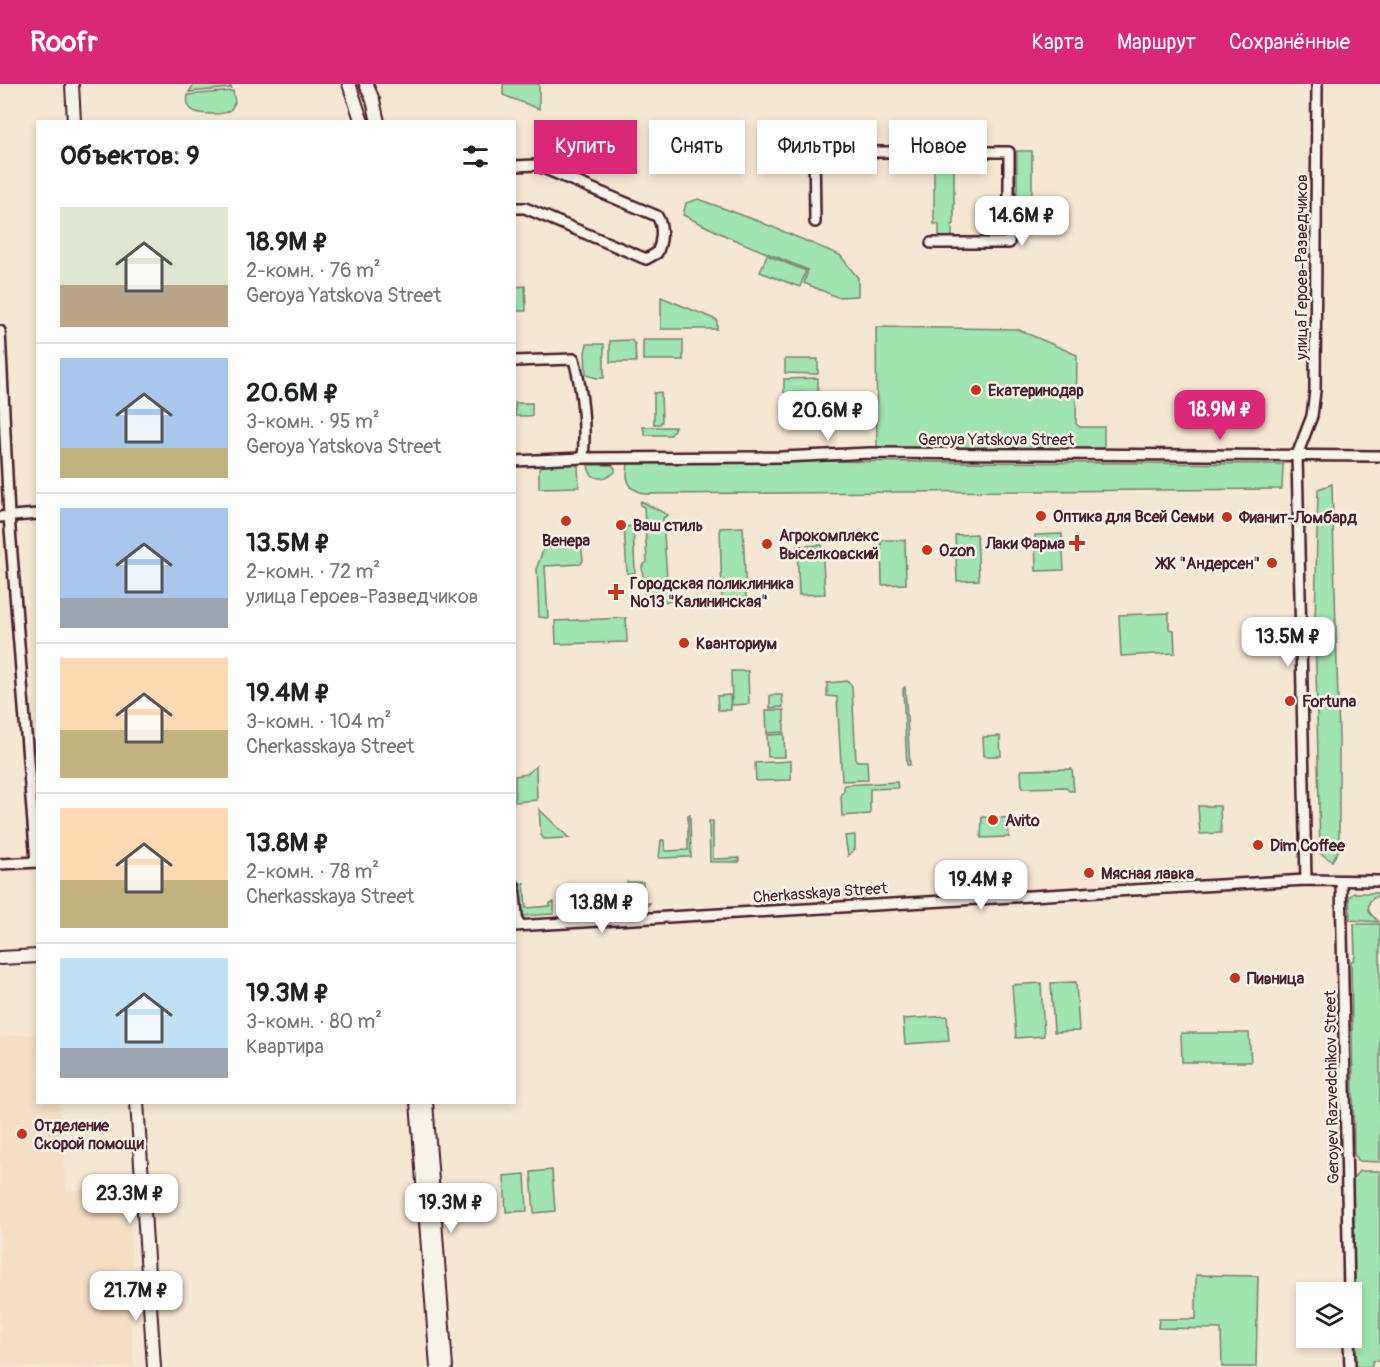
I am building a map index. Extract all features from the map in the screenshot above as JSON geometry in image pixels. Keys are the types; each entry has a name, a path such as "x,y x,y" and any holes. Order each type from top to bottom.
{"street":[{"path":"72,84 74,120"},
{"path":"349,84 361,120"},
{"path":"366,84 374,100 378,120"},
{"name":"улица Героев-Разведчиков","path":"1306,880 1297,455 1312,416 1315,391 1317,84"},
{"path":"815,222 814,144 868,144 868,152 1009,152 1009,243 930,243"},
{"path":"516,166 536,165 657,216 662,226 660,247 657,254 646,259 525,208 516,208"},
{"path":"0,331 4,517 36,852"},
{"path":"516,361 574,358 580,383 583,458"},
{"name":"Geroya Yatskova Street","path":"516,461 583,458 782,457 870,453 1380,456"},
{"path":"4,517 36,514"},
{"path":"0,864 36,862"},
{"name":"Cherkasskaya Street","path":"516,926 1306,880 1380,881"},
{"name":"Geroyev Razvedchikov Street","path":"1341,881 1349,1282"},
{"path":"0,958 36,956"},
{"path":"137,1104 154,1367"},
{"path":"417,1104 436,1367"},
{"path":"426,1104 446,1367"},
{"path":"1349,1348 1350,1367"}],"shaded area":[{"path":"36,1034 36,1104 59,1104 66,1191 128,1187 132,1265 119,1267 120,1286 128,1289 134,1367 0,1367 0,1036"}],"green space":[{"path":"194,84 228,84 232,88 189,92"},
{"path":"503,84 539,84 539,109 503,95"},
{"path":"233,91 235,102 226,112 198,113 191,109 187,101 188,95"},
{"path":"1017,151 1032,151 1032,217 1025,217 1024,231 1017,231"},
{"path":"934,174 954,174 952,237 939,237 939,224 934,224"},
{"path":"698,199 840,255 858,278 858,296 837,297 804,283 808,270 728,237 683,215 686,203"},
{"path":"767,255 806,271 800,287 760,272"},
{"path":"525,286 526,311 516,311 516,287"},
{"path":"661,297 717,320 717,329 661,329"},
{"name":"Екатеринодар","path":"876,327 1017,329 1077,355 1076,424 1080,427 1104,427 1104,454 877,453"},
{"path":"631,340 635,344 636,362 610,362 610,341"},
{"path":"643,340 683,340 683,360 643,360"},
{"path":"587,344 604,344 604,378 586,375"},
{"path":"785,359 818,359 818,374 785,373"},
{"path":"818,378 818,392 784,393 784,379"},
{"path":"661,392 662,421 660,424 654,424 654,393"},
{"path":"516,403 532,403 532,416 516,416"},
{"path":"643,427 675,427 671,435 645,435"},
{"path":"628,460 1283,464 1282,489 644,494 630,487 627,477"},
{"path":"544,462 571,462 578,466 579,487 539,488 539,469"},
{"path":"588,465 612,465 615,472 607,477 594,477"},
{"path":"1332,484 1339,738 1339,850 1332,861 1320,853 1315,622 1318,489"},
{"path":"641,501 668,515 663,518 668,596 672,598 672,601 648,603 645,601 642,566 647,562 644,507 640,505"},
{"path":"633,526 635,573 627,573 624,527"},
{"path":"743,527 746,598 722,599 720,528"},
{"path":"977,534 979,580 957,581 955,535"},
{"path":"1062,534 1064,570 1036,571 1035,535"},
{"path":"881,540 905,540 906,584 882,585"},
{"path":"581,542 583,560 581,564 545,566 548,618 539,617 537,567 543,543"},
{"path":"822,545 825,594 799,595 797,546"},
{"path":"1169,613 1169,629 1174,630 1175,653 1121,656 1119,615"},
{"path":"626,618 627,642 556,644 555,621"},
{"path":"731,671 748,671 749,704 732,705"},
{"path":"848,681 852,686 856,761 867,761 868,780 842,781 837,697 827,696 827,683"},
{"path":"905,687 910,765 907,765 903,689"},
{"path":"730,695 731,710 718,710 717,696"},
{"path":"770,695 782,695 783,707 770,708"},
{"path":"766,710 784,710 784,732 767,733"},
{"path":"784,734 785,757 768,757 767,735"},
{"path":"1000,736 1001,756 984,756 983,737"},
{"path":"791,761 791,780 756,781 755,763"},
{"path":"536,766 537,800 516,802 516,776 527,774"},
{"path":"1072,769 1074,791 1069,791 1066,787 1022,788 1021,770"},
{"path":"897,782 898,788 870,789 870,814 842,816 841,794 844,791 844,785"},
{"path":"1198,806 1220,806 1221,833 1200,834"},
{"path":"539,809 569,838 544,839 541,835"},
{"path":"688,815 690,815 691,857 659,858 661,840 664,840 665,851 688,850"},
{"path":"982,817 1008,818 1009,837 981,838"},
{"path":"709,821 713,821 713,859 739,858 739,862 710,862"},
{"path":"855,835 855,849 848,856 845,836"},
{"path":"627,882 643,882 644,903 650,903 646,908 564,913 563,891 566,887 578,886 579,892 627,891"},
{"path":"524,883 526,908 550,906 550,903 554,902 554,914 521,916 519,884"},
{"path":"760,890 785,890 786,904 761,905"},
{"path":"1354,893 1378,893 1370,901 1368,908 1379,922 1350,920 1349,897"},
{"path":"1354,924 1380,924 1380,1162 1359,1161 1354,1154 1351,961 1355,956"},
{"path":"1076,982 1079,1031 1054,1032 1051,983"},
{"path":"1041,983 1044,1036 1016,1038 1012,985"},
{"path":"947,1016 949,1041 905,1044 903,1019"},
{"path":"1181,1033 1249,1033 1251,1062 1182,1062"},
{"path":"552,1170 555,1211 534,1213 531,1172"},
{"path":"1359,1171 1380,1171 1380,1361 1372,1361 1372,1367 1356,1367 1356,1348 1362,1348 1362,1282 1355,1282 1353,1179"},
{"path":"525,1174 527,1211 506,1212 504,1176"},
{"path":"1196,1275 1258,1276 1256,1367 1222,1367 1221,1329 1158,1328 1159,1319 1196,1319"}],"place":[{"name":"Екатеринодар","path":"976,390"},
{"name":"Оптика для Всей Семьи","path":"1041,516"},
{"name":"Фианит-Ломбард","path":"1227,517"},
{"name":"Венера","path":"566,521"},
{"name":"Ваш стиль","path":"621,525"},
{"name":"Лаки Фарма","path":"1077,543"},
{"name":"Агрокомплекс Выселковский","path":"767,544"},
{"name":"Ozon","path":"927,550"},
{"name":"ЖК \"Андерсен\"","path":"1272,563"},
{"name":"Городская поликлиника №13 \"Калининская\"","path":"616,592"},
{"name":"Кванториум","path":"684,643"},
{"name":"Fortuna","path":"1290,701"},
{"name":"Avito","path":"993,820"},
{"name":"Dim Coffee","path":"1258,845"},
{"name":"Мясная лавка","path":"1089,873"},
{"name":"Пивница","path":"1235,978"},
{"name":"Отделение Скорой помощи","path":"22,1134"}]}
